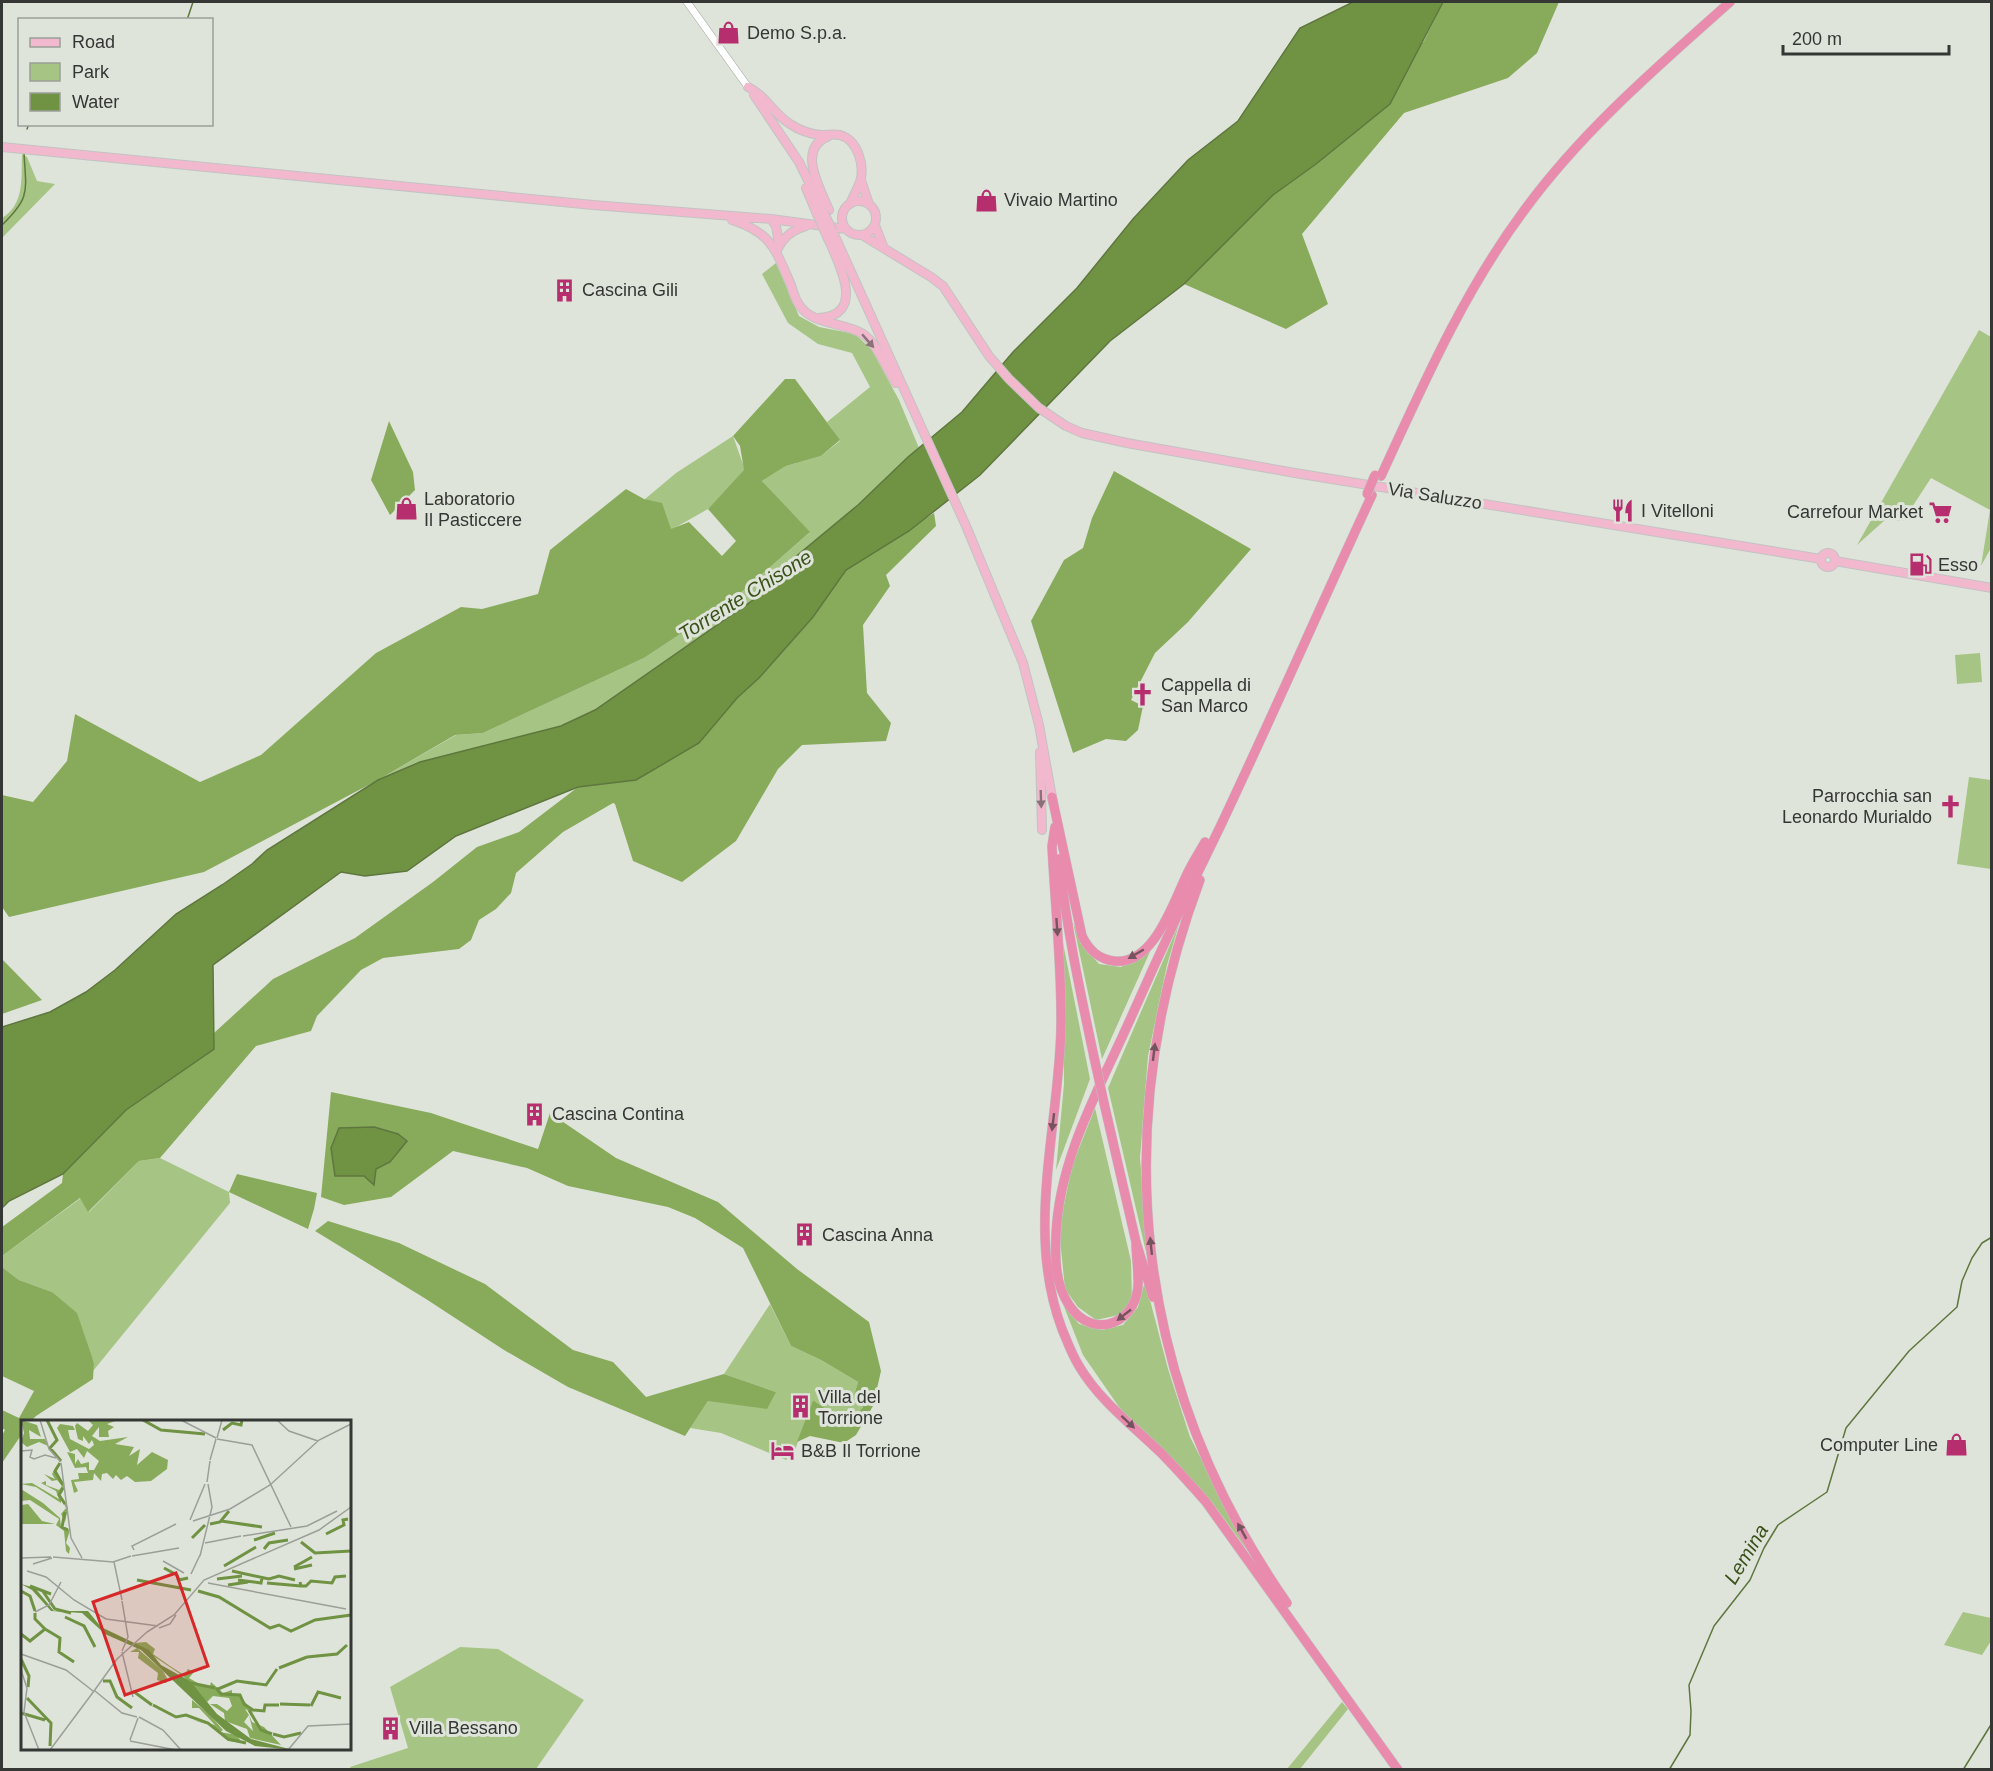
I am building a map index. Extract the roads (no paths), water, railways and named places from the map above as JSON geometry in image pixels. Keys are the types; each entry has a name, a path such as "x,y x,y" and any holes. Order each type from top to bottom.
{"highway":[{"path":"1715,12 1722,2"},
{"path":"1136,1242 1138,1293 1132,1308 1120,1320 1107,1324 1092,1323 1082,1318 1068,1304 1058,1275 1056,1227 1067,1170 1082,1126 1444,329 1492,246 1518,208 1577,138 1715,12 1730,2"},
{"path":"1052,797 1082,936 1091,950 1107,960 1119,961 1134,957 1153,941 1189,869 1214,832"},
{"path":"1055,827 1063,903 1094,1057 1136,1242 1148,1278 1161,1333 1167,1346"},
{"path":"1055,827 1052,846 1061,1029 1047,1171 1044,1238 1048,1278 1054,1304 1078,1366 1120,1415 1180,1473 1206,1502 1398,1770"},
{"path":"1214,832 1172,964 1158,1023 1149,1088 1146,1159 1149,1226 1167,1346 1198,1443 1244,1536 1282,1596 1405,1770"},
{"path":"1088,1379 1063,1323 1054,1282 1052,1235 1059,1184 1076,1132 1104,1065 1214,832"}],"main road":[{"path":"2,147 696,214 771,219 830,230 846,229 856,235 867,233 874,225 876,215 869,204 861,180 858,152 850,141 841,135 805,132 790,124 757,90 748,87"},
{"path":"748,87 799,162 966,526 1023,663 1039,725 1055,827"},
{"path":"823,213 811,157 815,145 822,138 832,135"},
{"path":"2,142 73,154"},
{"path":"830,230 850,204 861,180"},
{"path":"850,204 860,201 869,204"},
{"path":"843,213 842,218 846,229"},
{"path":"696,214 731,220 749,226 766,237 777,248"},
{"path":"766,237 771,219"},
{"path":"771,219 776,226 777,248 800,307 816,318 852,329 870,340 909,400"},
{"path":"777,248 795,230 808,225"},
{"path":"874,225 883,246"},
{"path":"816,318 830,317 837,313 843,306 848,290 830,230"},
{"name":"Via Saluzzo","path":"862,235 883,246 943,286 989,356 1027,397 1054,419 1083,433 1127,443 1438,497 1821,559 1822,565 1828,567 1835,561 1992,588"},
{"path":"1039,725 1042,830"}],"street":[{"path":"687,2 748,87"}],"water":[{"path":"1353,2 1443,2 1390,104 1316,164 1273,195 1184,284 1110,341 980,475 909,531 846,570 813,617 759,678 737,698 699,743 636,780 578,787 456,836 407,871 365,876 341,872 213,965 214,1049 126,1110 63,1174 9,1201 2,1208 2,1027 50,1012 86,992 115,970 176,914 252,864 267,850 378,780 420,762 561,726 595,710 753,600 782,568 858,505 908,457 962,412 1013,352 1077,288 1133,219 1188,160 1238,121 1300,28"},
{"path":"374,1127 398,1134 407,1141 390,1162 376,1169 374,1185 364,1176 335,1176 331,1148 339,1128"}],"waterway":[{"path":"188,18 193,2"},
{"path":"2,225 18,207 25,193 24,153"},
{"name":"Lemina","path":"1669,1770 1690,1735 1689,1685 1714,1626 1750,1580 1764,1548 1778,1525 1827,1492 1846,1428 1909,1351 1957,1307 1962,1281 1972,1258 1982,1243 1992,1237"},
{"path":"1963,1770 1992,1723"}],"place":[{"name":"Demo S.p.a.","path":"729,33"},
{"name":"Vivaio Martino","path":"986,200"},
{"name":"Cascina Gili","path":"564,290"},
{"name":"Laboratorio Il Pasticcere","path":"406,509"},
{"name":"I Vitelloni","path":"1623,511"},
{"name":"Carrefour Market","path":"1941,512"},
{"name":"Esso","path":"1920,565"},
{"name":"Cappella di San Marco","path":"1143,695"},
{"name":"Parrocchia san Leonardo Murialdo","path":"1950,806"},
{"name":"Cascina Contina","path":"534,1114"},
{"name":"Cascina Anna","path":"804,1235"},
{"name":"Villa del Torrione","path":"800,1407"},
{"name":"Computer Line","path":"1956,1445"},
{"name":"B&B Il Torrione","path":"783,1451"},
{"name":"Villa Bessano","path":"391,1728"}],"water label":[{"name":"Torrente Chisone","path":"745,595"}]}
